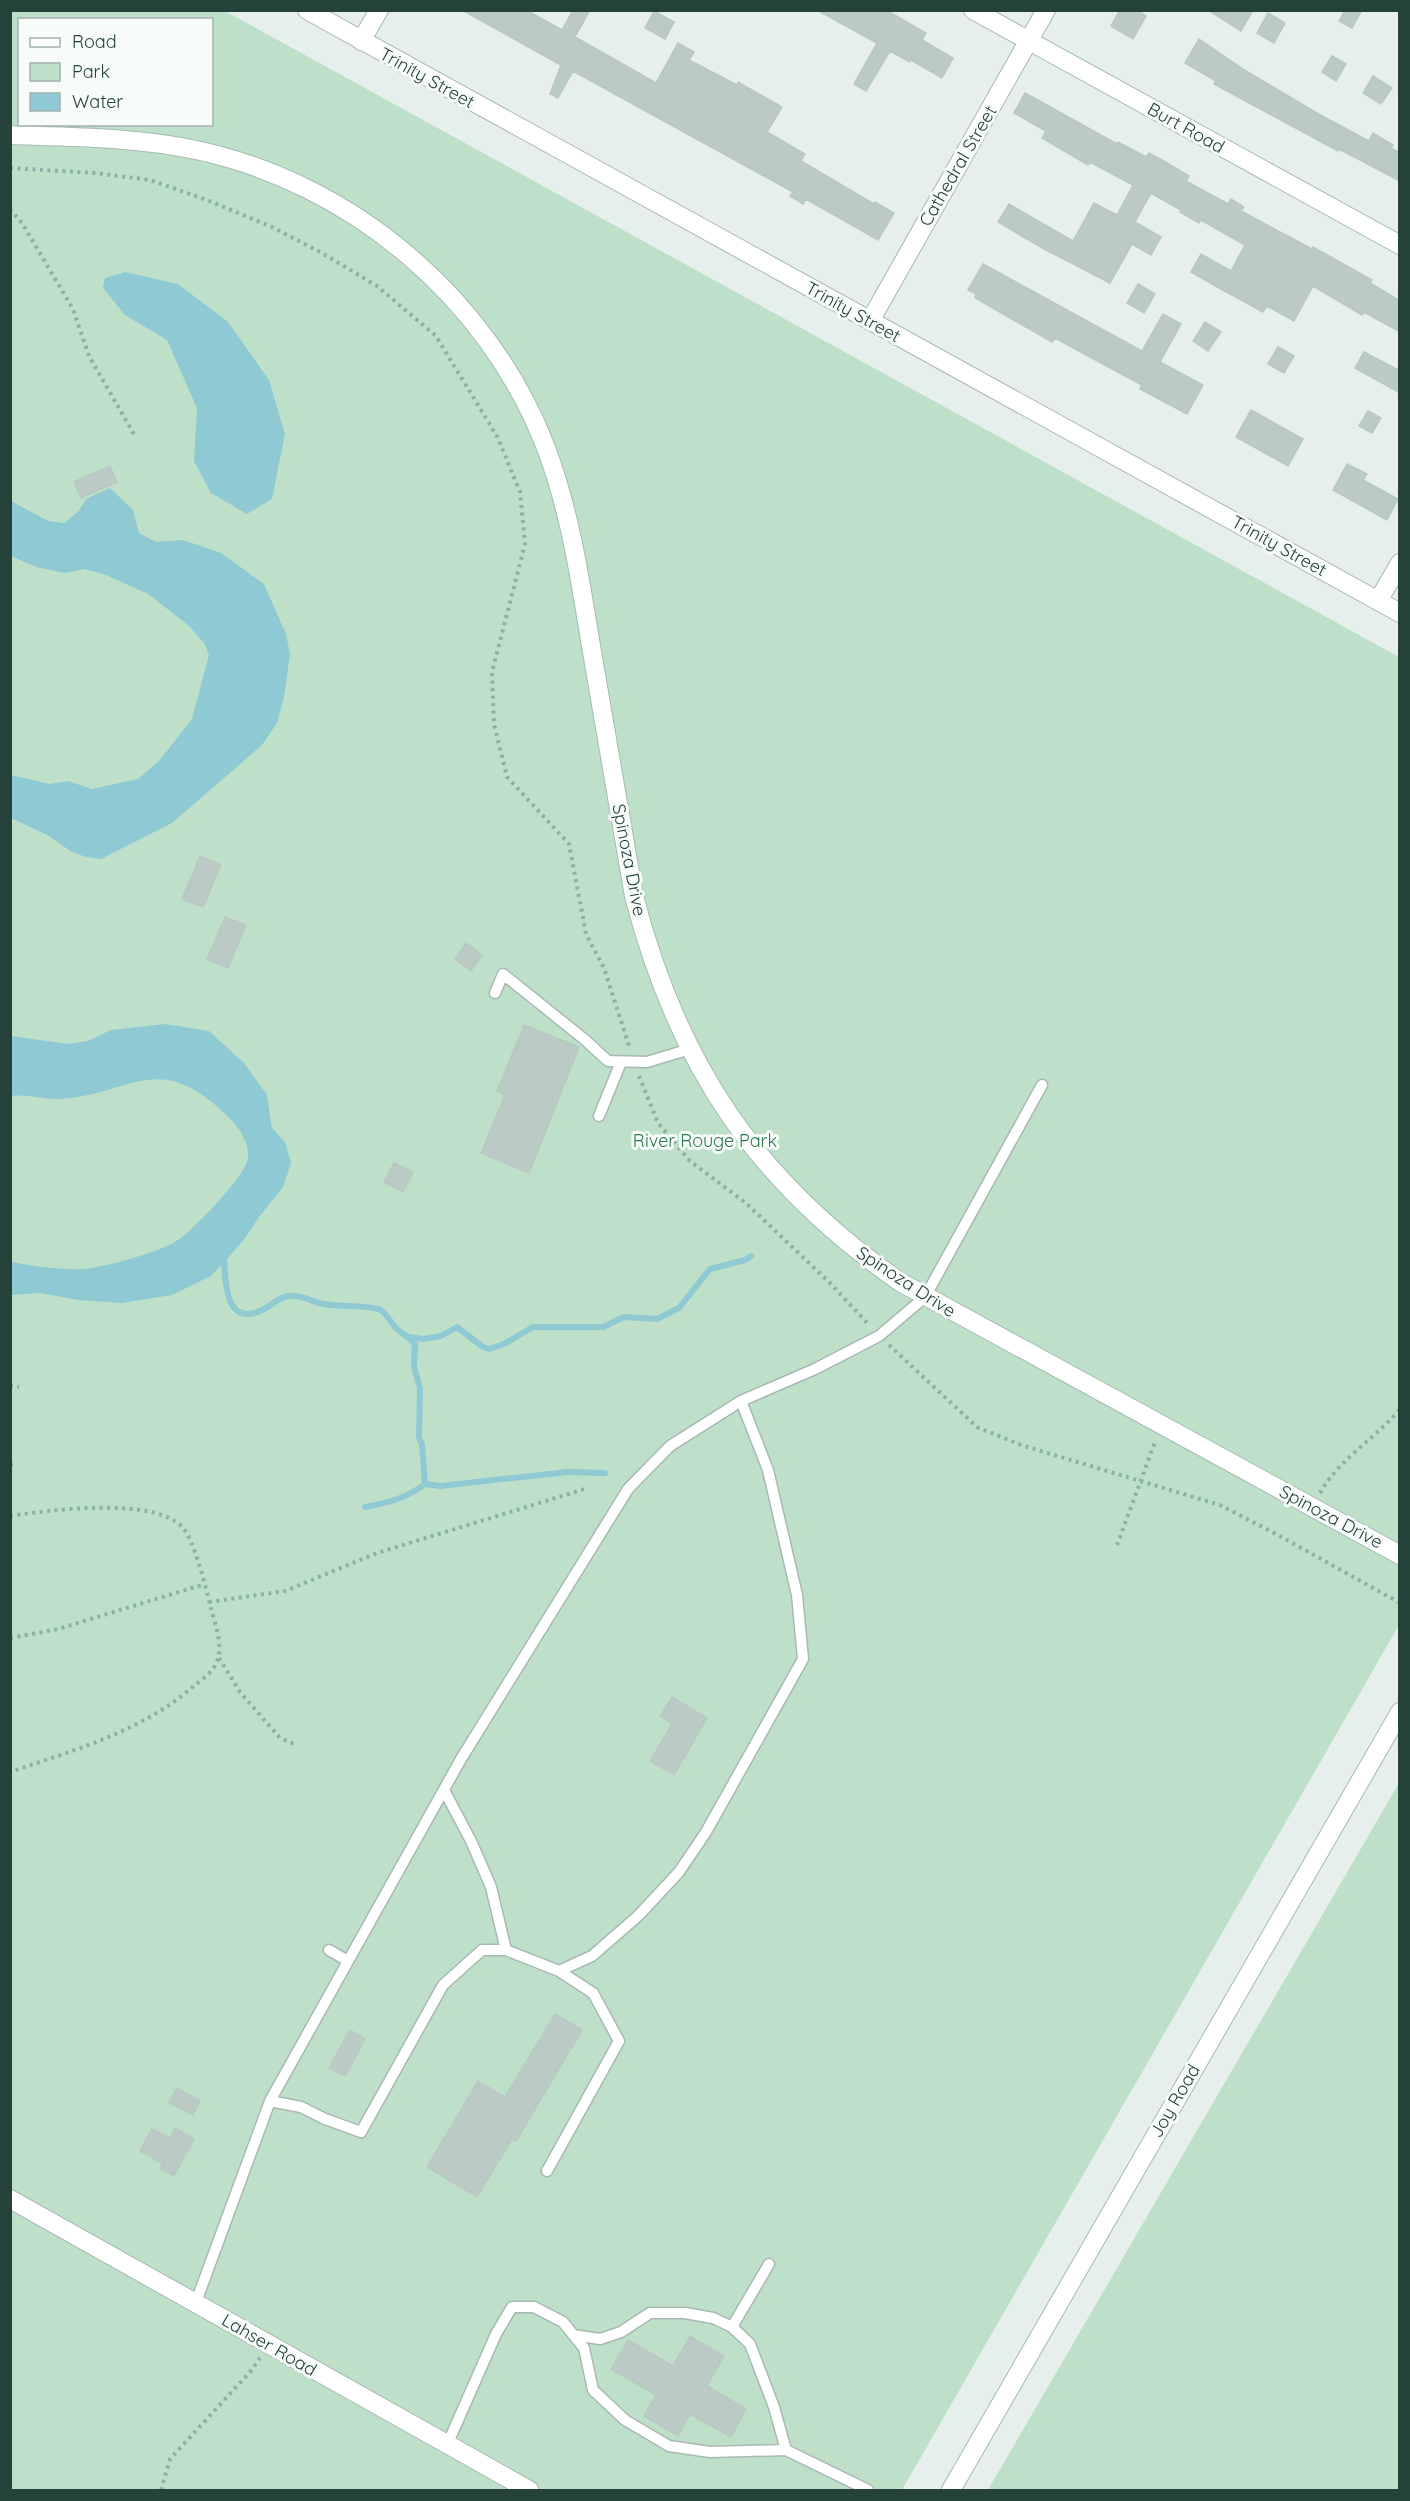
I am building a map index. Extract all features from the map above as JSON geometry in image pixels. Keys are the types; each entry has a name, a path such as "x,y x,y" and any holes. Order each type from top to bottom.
{"street":[{"name":"Trinity Street","path":"307,10 1400,613"},
{"path":"361,41 379,10"},
{"name":"Burt Road","path":"973,10 1400,246"},
{"name":"Cathedral Street","path":"870,321 1046,10"},
{"name":"Spinoza Drive","path":"10,135 155,142 227,157 296,183 351,213 386,237 438,282 479,329 508,372 528,408 556,475 581,588 634,896 655,968 690,1049 728,1114 757,1153 789,1190 824,1224 861,1255 925,1297 1400,1555"},
{"path":"1378,601 1400,563"},
{"name":"Joy Road","path":"951,2490 1400,1712"},
{"name":"Lahser Road","path":"10,2199 529,2490"}],"lane":[{"path":"495,993 503,974 608,1061 647,1062 690,1049"},
{"path":"599,1116 621,1062"},
{"path":"196,2302 270,2101 444,1790 628,1489 670,1446 741,1401 815,1369 879,1336 925,1297 1042,1085"},
{"path":"559,1971 592,1956 638,1916 680,1872 706,1832 803,1659 797,1595 768,1470 741,1401"},
{"path":"444,1790 471,1841 491,1887 507,1950"},
{"path":"329,1950 348,1961"},
{"path":"270,2101 301,2107 325,2119 362,2132 444,1985 482,1950 507,1950 559,1971 593,1993 619,2042 548,2171"},
{"path":"732,2327 769,2264"},
{"path":"447,2445 496,2334 512,2307 534,2307 563,2322 584,2348 593,2390 624,2420 669,2446 710,2452 786,2450 868,2490"},
{"path":"573,2335 600,2339 621,2332 650,2313 685,2313 713,2318 732,2327 750,2344 774,2407 786,2450"}],"path":[{"path":"10,168 150,180 207,200 272,227 331,258 377,286 436,336 498,438 520,492 525,544 492,672 494,724 507,777 569,844 586,934 604,968 658,1123 690,1161 746,1203 781,1235 879,1336 977,1426 1021,1445 1220,1505 1400,1603"},
{"path":"10,209 22,223 73,309 89,356 135,436"},
{"path":"10,1384 20,1387"},
{"path":"1312,1507 1338,1467 1378,1433 1400,1409"},
{"path":"1117,1545 1142,1481 1160,1425"},
{"path":"209,1602 285,1591 376,1553 588,1488"},
{"path":"10,1516 54,1509 145,1509 171,1518 184,1528 209,1602 218,1639 219,1658 240,1692 280,1738 297,1744"},
{"path":"10,1638 58,1629 204,1584"},
{"path":"10,1772 114,1736 176,1702 212,1671 219,1658"},
{"path":"161,2490 170,2459 250,2372 268,2345"}],"green space":[{"name":"River Rouge Park","path":"11,11 225,11 1399,657 1399,1625 902,2490 11,2490"},
{"path":"1399,1783 1399,2490 988,2490"}],"water":[{"path":"125,272 178,284 228,322 269,380 285,434 272,499 247,514 211,493 194,461 197,408 167,340 125,315 103,288 105,278"},
{"path":"110,488 133,510 139,533 156,542 183,540 221,553 264,584 286,634 290,654 284,697 277,723 262,745 172,823 101,859 72,852 47,835 11,818 11,775 50,784 68,781 92,789 138,779 159,761 192,719 209,655 204,643 188,625 148,594 106,575 85,569 64,573 36,567 11,556 11,501 48,521 64,523 78,512 86,499"},
{"path":"165,1024 209,1031 244,1063 267,1095 272,1128 285,1142 291,1163 283,1187 243,1241 211,1276 172,1295 122,1303 78,1300 40,1293 11,1295 11,1262 56,1268 92,1268 144,1255 175,1242 218,1202 246,1165 248,1150 244,1137 236,1126 203,1096 176,1082 146,1080 66,1099 11,1096 11,1036 68,1044 88,1041 111,1030"}],"building":[{"path":"462,10 526,10 562,30 573,10 590,10 575,37 656,83 678,43 694,52 689,60 737,85 738,82 782,107 767,132 805,154 801,161 874,204 875,202 894,213 878,240 806,199 803,204 790,196 793,192 573,71 558,98 550,94 561,65"},
{"path":"817,10 886,10 926,33 922,40 953,58 942,78 890,51 866,91 854,84 877,43"},
{"path":"1120,10 1136,10 1146,16 1133,39 1111,26"},
{"path":"1208,10 1253,10 1241,31"},
{"path":"1345,10 1362,10 1352,28 1339,21"},
{"path":"654,11 674,22 665,39 645,28"},
{"path":"1268,13 1285,23 1274,43 1257,33"},
{"path":"1199,39 1246,71 1322,116 1369,141 1373,133 1393,145 1391,148 1400,153 1400,181 1339,149 1338,151 1214,84 1216,81 1185,63"},
{"path":"1332,56 1346,64 1336,81 1322,72"},
{"path":"1373,76 1392,88 1381,104 1363,93"},
{"path":"1025,93 1117,144 1118,142 1146,157 1149,153 1162,160 1189,176 1186,181 1228,204 1231,199 1244,207 1241,211 1372,280 1370,283 1400,301 1400,332 1364,312 1362,315 1313,286 1294,321 1267,306 1263,312 1221,289 1191,272 1201,254 1231,271 1245,245 1201,220 1199,223 1151,193 1135,222 1161,237 1151,255 1132,244 1110,283 998,222 1009,204 1073,241 1094,203 1117,215 1133,185 1090,162 1088,165 1042,138 1046,131 1014,113"},
{"path":"983,264 1142,351 1163,314 1181,324 1160,362 1203,385 1187,414 1140,389 1142,385 1055,338 1052,342 975,298 976,294 968,290"},
{"path":"1138,284 1155,294 1144,313 1127,303"},
{"path":"1205,322 1221,332 1208,351 1193,341"},
{"path":"1278,347 1294,356 1284,373 1268,364"},
{"path":"1364,352 1400,371 1400,393 1355,368"},
{"path":"1251,410 1303,439 1288,466 1236,437"},
{"path":"1368,411 1381,418 1372,433 1359,426"},
{"path":"1347,464 1367,474 1363,480 1398,499 1387,520 1333,490"},
{"path":"110,466 117,482 81,498 74,482"},
{"path":"200,856 221,865 203,907 182,899"},
{"path":"225,917 246,925 228,968 207,959"},
{"path":"466,943 482,955 471,971 455,959"},
{"path":"524,1025 579,1047 529,1173 481,1153 505,1095 497,1091"},
{"path":"394,1163 413,1172 403,1192 384,1182"},
{"path":"672,1697 707,1718 674,1775 650,1761 672,1724 660,1716"},
{"path":"555,2014 582,2030 516,2141 512,2139 477,2197 427,2167 478,2081 505,2097"},
{"path":"350,2030 365,2039 345,2076 329,2068"},
{"path":"177,2088 200,2101 193,2115 169,2103"},
{"path":"175,2128 194,2139 174,2176 160,2169 163,2164 140,2151 152,2129 170,2138"},
{"path":"690,2336 724,2356 707,2386 746,2409 731,2437 690,2414 678,2436 644,2416 656,2395 611,2369 628,2340 673,2366"}],"waterway":[{"path":"224,1254 228,1296 239,1312 248,1314 260,1311 288,1296 302,1297 324,1304 379,1309 415,1344 414,1367 420,1388 419,1438 422,1444 425,1484"},
{"path":"409,1337 423,1339 441,1336 457,1327 489,1349 504,1344 533,1327 603,1327 624,1317 657,1319 679,1308 710,1269 745,1260 751,1256"},
{"path":"365,1507 397,1499 425,1484 440,1486 568,1472 605,1473"}]}
